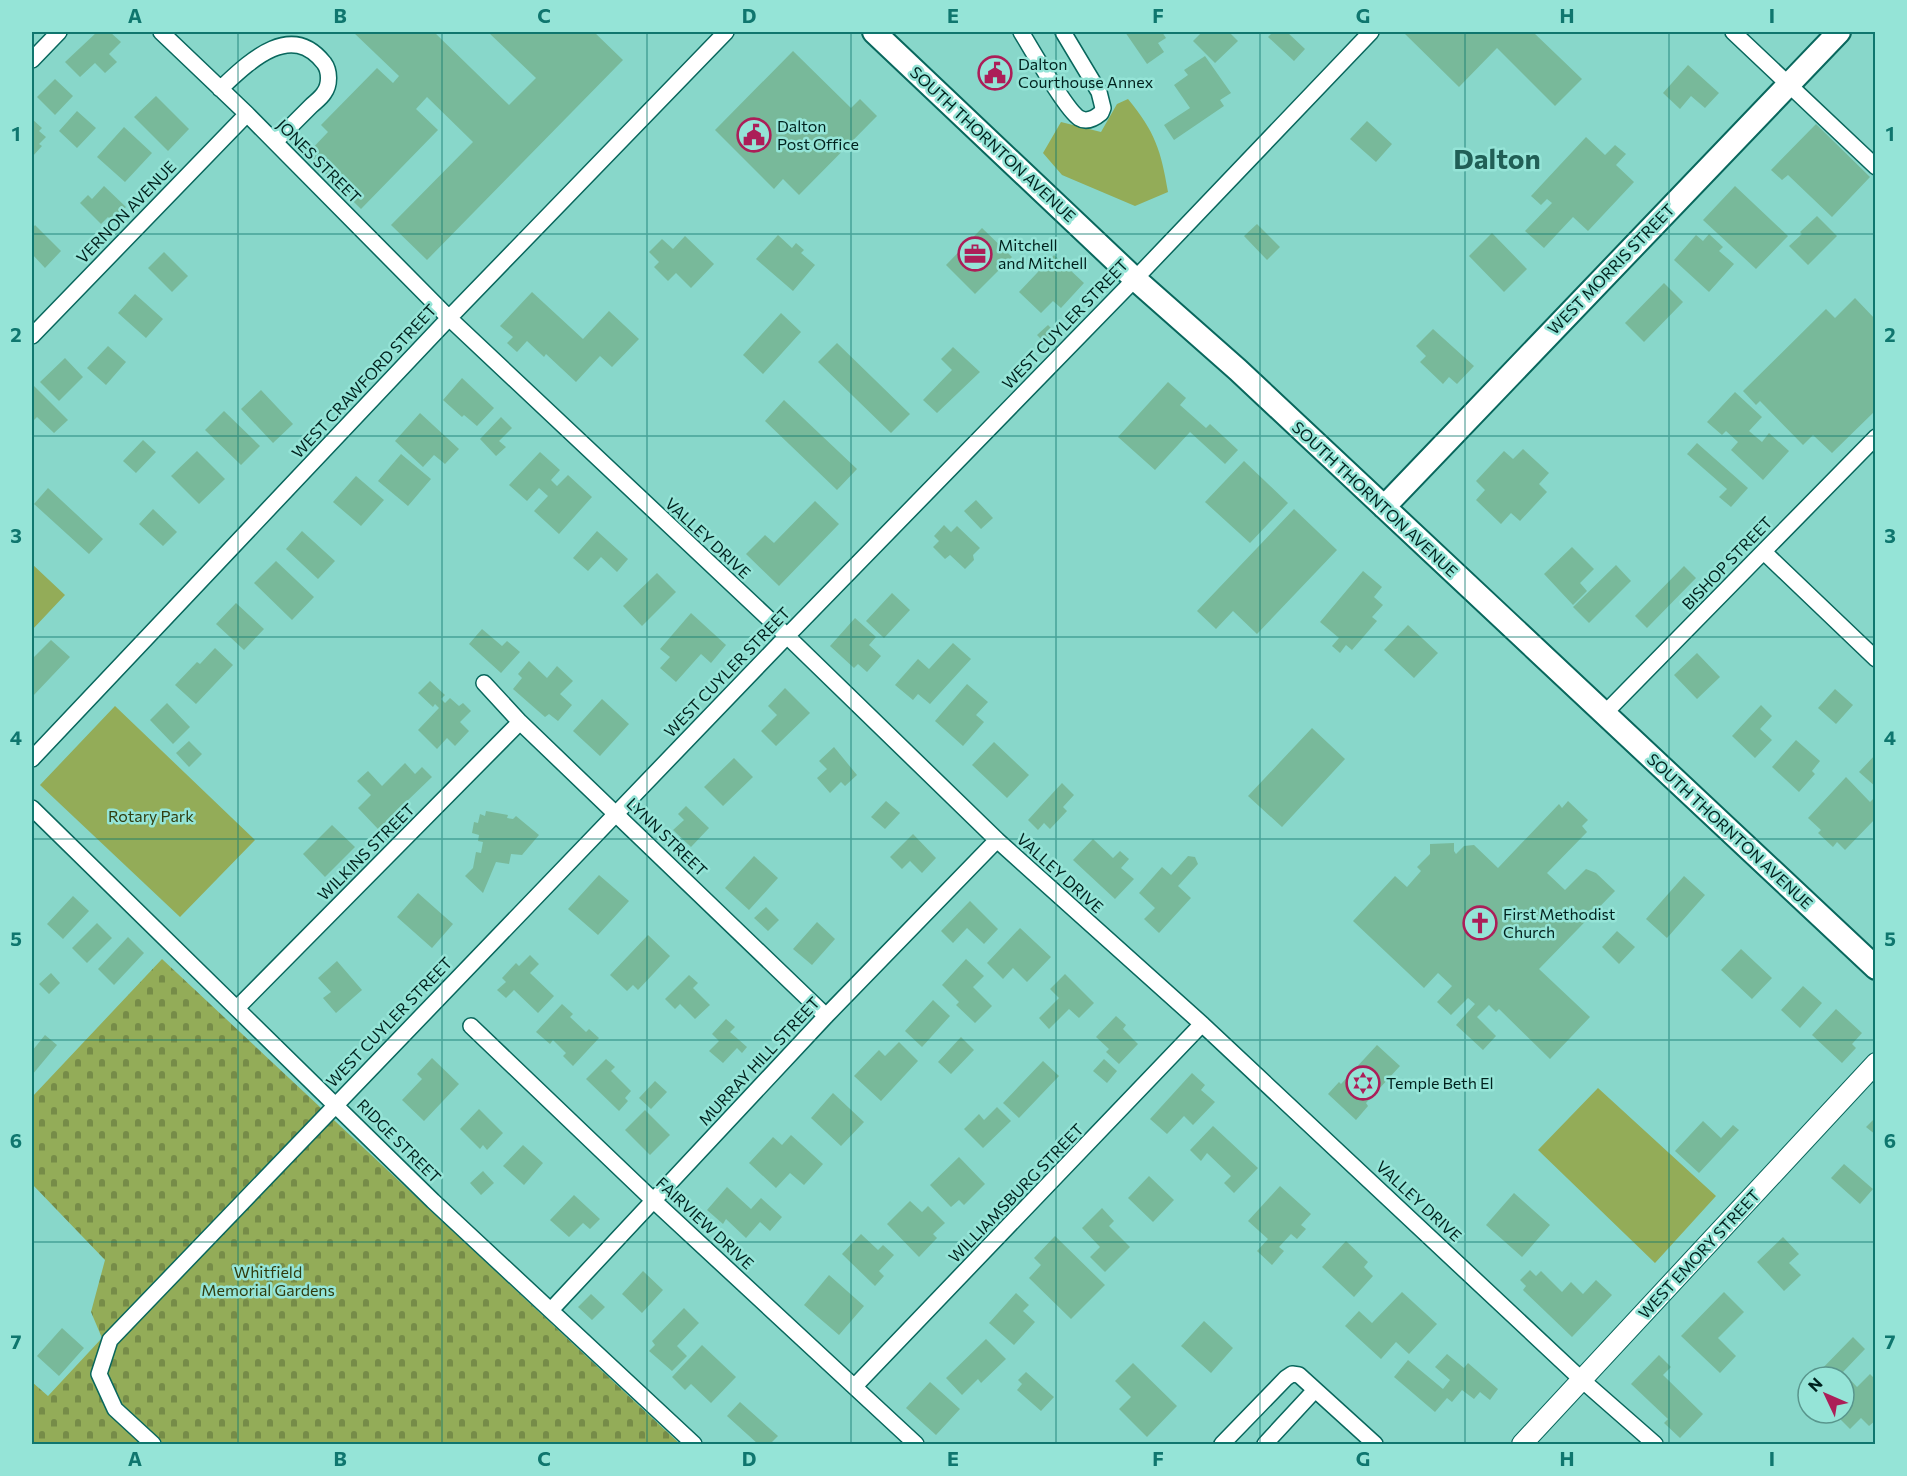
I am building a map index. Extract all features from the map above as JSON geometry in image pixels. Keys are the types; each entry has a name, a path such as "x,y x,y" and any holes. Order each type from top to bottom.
{"main road":[{"name":"SOUTH THORNTON AVENUE","path":"874,32 1135,279 1238,370 1875,968"},
{"name":"WEST MORRIS STREET","path":"1384,507 1839,32"}],"street":[{"path":"32,60 59,32"},
{"name":"JONES STREET","path":"161,32 247,114 448,318"},
{"name":"WEST CRAWFORD STREET","path":"32,759 448,318 726,32"},
{"path":"1021,32 1068,106 1079,118 1090,120 1101,113 1102,101 1099,92 1063,32"},
{"name":"WEST CUYLER STREET","path":"153,1444 116,1409 99,1374 110,1340 335,1104 1135,279 1371,32"},
{"path":"1733,32 1875,166"},
{"path":"220,89 257,56 280,46 300,46 316,53 327,67 329,80 324,93 275,142"},
{"name":"VERNON AVENUE","path":"32,336 247,114"},
{"name":"VALLEY DRIVE","path":"448,318 787,636 997,840 1202,1024 1582,1380 1655,1444"},
{"name":"BISHOP STREET","path":"1605,713 1875,437"},
{"path":"1764,552 1875,659"},
{"name":"LYNN STREET","path":"484,683 520,722 826,1016"},
{"name":"WILKINS STREET","path":"237,1008 520,722"},
{"name":"RIDGE STREET","path":"32,808 434,1201 694,1444"},
{"name":"MURRAY HILL STREET","path":"551,1310 826,1016 997,840"},
{"name":"WILLIAMSBURG STREET","path":"855,1386 1202,1024"},
{"name":"FAIRVIEW DRIVE","path":"471,1026 654,1201 916,1444"},
{"name":"WEST EMORY STREET","path":"1522,1444 1875,1063"},
{"path":"1222,1444 1286,1377 1292,1374 1299,1375 1376,1444"},
{"path":"1264,1444 1315,1390"}],"green space":[{"path":"1128,99 1156,142 1168,192 1135,206 1062,175 1043,153 1061,122 1101,132 1117,104"},
{"path":"32,564 65,595 32,630"},
{"name":"Rotary Park","path":"115,706 255,840 180,917 40,785"},
{"name":"Whitfield Memorial Gardens","path":"162,959 680,1444 32,1444 32,1382 48,1396 102,1338 91,1312 105,1260 32,1184 32,1097"},
{"path":"1598,1088 1716,1196 1655,1263 1538,1150"}],"building":[{"path":"97,32 110,32 121,42 109,54 117,62 105,73 95,63 80,77 65,62"},
{"path":"353,32 434,32 509,105 536,78 488,32 594,32 623,60 427,260 391,225 473,142 427,97 416,109 438,130 361,209 306,155 328,132 321,125 377,68 393,83 399,76"},
{"path":"1125,32 1162,32 1166,38 1158,43 1164,52 1147,64"},
{"path":"1202,32 1229,32 1238,41 1215,63 1193,41"},
{"path":"1273,32 1287,32 1305,49 1294,61 1268,37"},
{"path":"1405,32 1533,32 1582,79 1555,106 1497,48 1459,87"},
{"path":"793,51 851,108 860,99 877,116 799,195 783,179 774,189 715,130"},
{"path":"1205,56 1231,93 1220,100 1224,106 1174,140 1164,125 1190,108 1174,85 1188,75 1184,70"},
{"path":"1688,65 1719,93 1705,108 1691,96 1680,109 1663,93"},
{"path":"55,79 73,96 55,115 37,97"},
{"path":"156,96 189,129 168,151 134,117"},
{"path":"77,111 96,128 77,148 59,131"},
{"path":"32,119 42,128 39,131 46,137 39,144 42,146 32,157"},
{"path":"1367,121 1392,144 1376,162 1350,139"},
{"path":"1816,124 1870,177 1832,217 1788,175 1782,180 1771,170"},
{"path":"124,127 152,153 125,182 97,157"},
{"path":"1586,137 1605,155 1615,145 1626,154 1616,165 1634,182 1588,231 1573,217 1544,248 1525,231 1552,203 1547,199 1541,205 1531,196"},
{"path":"104,186 126,207 112,221 108,217 101,224 80,203 88,195 92,199"},
{"path":"1735,186 1788,236 1756,269 1703,220"},
{"path":"1817,216 1837,236 1808,265 1789,246"},
{"path":"1257,224 1280,247 1267,260 1244,236"},
{"path":"35,225 61,251 45,268 32,254 32,229"},
{"path":"982,228 1012,257 975,294 946,265"},
{"path":"1492,233 1527,269 1504,292 1469,256"},
{"path":"1709,234 1723,247 1719,251 1734,264 1709,292 1674,260 1696,235 1703,241"},
{"path":"778,235 792,248 796,243 804,250 801,253 815,265 793,291 756,259"},
{"path":"685,236 714,264 691,288 676,273 668,281 654,267 659,262 649,252 662,239 673,249"},
{"path":"164,252 188,276 172,292 148,268"},
{"path":"1054,255 1084,283 1061,308 1053,301 1041,313 1019,292"},
{"path":"1664,283 1683,302 1644,342 1625,323"},
{"path":"532,292 583,339 609,311 639,339 612,367 600,356 576,382 546,354 544,357 527,341 517,352 507,343 513,337 500,326"},
{"path":"135,294 163,319 146,338 118,313"},
{"path":"1855,298 1876,320 1876,410 1832,453 1813,435 1803,445 1760,401 1756,405 1743,391 1826,309 1835,318"},
{"path":"781,313 801,332 763,374 743,355"},
{"path":"1048,325 1055,332 1044,342 1037,335"},
{"path":"1433,329 1474,366 1457,384 1449,377 1443,384 1420,362 1426,356 1416,346"},
{"path":"837,343 910,414 891,433 818,362"},
{"path":"108,346 126,362 106,385 87,368"},
{"path":"953,347 980,372 937,413 923,400 952,370 941,359"},
{"path":"65,358 83,377 59,401 40,382"},
{"path":"462,378 494,408 477,426 464,415 462,417 443,400"},
{"path":"1168,382 1186,398 1180,405 1206,428 1210,424 1238,450 1225,464 1190,432 1155,470 1118,437"},
{"path":"32,384 68,420 54,433 37,417 32,422"},
{"path":"261,390 293,424 273,443 241,409"},
{"path":"1735,392 1762,417 1749,431 1762,442 1769,433 1789,451 1763,480 1731,450 1738,442 1726,431 1722,435 1707,422"},
{"path":"784,400 857,469 837,490 765,421"},
{"path":"224,411 260,446 241,465 205,430"},
{"path":"420,413 459,449 445,464 434,455 423,467 395,441"},
{"path":"501,417 512,428 499,441 506,447 496,456 480,439"},
{"path":"143,440 156,452 136,473 123,461"},
{"path":"1697,443 1748,488 1731,507 1719,497 1727,489 1687,454"},
{"path":"1523,449 1549,473 1539,484 1547,492 1520,521 1511,513 1501,524 1476,500 1485,490 1476,481 1504,451 1513,459"},
{"path":"197,451 225,479 199,504 171,476"},
{"path":"540,452 560,470 551,480 557,486 568,475 592,497 559,534 534,511 548,496 539,488 527,501 509,485"},
{"path":"401,454 431,479 408,506 378,481"},
{"path":"1244,461 1288,503 1250,543 1205,502"},
{"path":"356,476 384,500 361,526 333,502"},
{"path":"48,488 103,539 89,554 34,504"},
{"path":"976,500 993,518 981,529 964,511"},
{"path":"815,501 839,524 779,586 746,554 765,535 774,543"},
{"path":"153,509 177,532 163,546 139,524"},
{"path":"1294,509 1337,550 1257,634 1233,611 1216,629 1197,611"},
{"path":"944,525 951,532 957,526 980,548 973,555 974,560 965,569 950,555 945,559 933,547 939,541 934,536"},
{"path":"302,531 335,561 318,579 286,549"},
{"path":"597,531 628,559 617,572 601,557 588,571 573,558"},
{"path":"1572,547 1594,569 1580,583 1587,591 1573,605 1544,574"},
{"path":"276,561 314,597 292,620 254,583"},
{"path":"1616,565 1631,581 1589,623 1573,607"},
{"path":"1684,566 1696,578 1647,628 1635,616"},
{"path":"1363,571 1382,587 1374,597 1383,605 1372,617 1377,621 1352,650 1346,645 1340,653 1332,646 1339,638 1320,622"},
{"path":"657,573 676,592 642,626 623,606"},
{"path":"892,593 910,610 884,638 866,621"},
{"path":"236,603 264,629 244,650 216,624"},
{"path":"691,613 726,645 711,663 701,654 676,682 660,668 670,657 660,649"},
{"path":"855,618 876,637 869,645 881,656 867,672 858,664 854,668 830,646"},
{"path":"1408,625 1438,653 1414,678 1384,650"},
{"path":"482,629 502,646 507,641 520,652 501,673 469,644"},
{"path":"51,640 70,657 32,697 32,659"},
{"path":"953,643 971,659 930,704 918,694 913,700 895,685 918,659 929,669"},
{"path":"215,648 233,665 196,704 175,685 197,662 200,664"},
{"path":"1697,653 1720,677 1697,699 1674,675"},
{"path":"529,661 547,678 557,666 573,681 560,694 572,705 558,721 549,714 545,717 513,689 522,678 518,674"},
{"path":"430,681 445,695 441,699 445,703 450,698 459,706 463,703 471,711 460,722 469,731 455,746 447,738 437,749 418,730 439,708 435,704 433,707 418,693"},
{"path":"967,684 988,702 976,715 984,722 963,746 935,721"},
{"path":"785,688 810,713 776,746 761,731 777,715 768,706"},
{"path":"1835,689 1853,705 1836,724 1818,708"},
{"path":"602,699 629,724 600,756 573,731"},
{"path":"167,703 190,727 173,744 150,720"},
{"path":"1761,705 1772,716 1760,729 1772,740 1755,758 1732,736"},
{"path":"1312,728 1345,759 1282,827 1248,796"},
{"path":"1796,740 1820,761 1812,771 1815,774 1799,792 1772,767"},
{"path":"189,741 202,754 189,767 176,753"},
{"path":"994,742 1029,775 1007,798 972,765"},
{"path":"834,747 857,775 845,786 841,782 830,793 817,778 827,769 819,761"},
{"path":"1876,754 1876,787 1859,772"},
{"path":"734,758 753,777 723,806 704,787"},
{"path":"405,763 415,774 422,767 432,777 378,829 358,808 371,795 357,781 368,771 382,786"},
{"path":"1846,777 1870,802 1876,796 1876,818 1845,850 1837,842 1833,847 1818,833 1821,830 1808,818"},
{"path":"1062,783 1074,795 1063,807 1067,811 1050,829 1044,823 1038,830 1028,820"},
{"path":"886,801 900,813 885,829 871,817"},
{"path":"1568,801 1588,820 1582,826 1587,832 1547,873 1565,890 1586,869 1596,873 1615,891 1539,969 1590,1017 1550,1059 1499,1009 1496,1012 1489,1005 1477,1017 1496,1036 1483,1050 1456,1025 1475,1004 1468,998 1451,1015 1437,1002 1452,986 1438,973 1424,988 1353,921 1395,876 1407,887 1421,871 1417,867 1430,854 1430,844 1454,843 1456,854 1464,846 1474,845 1498,868 1559,804 1562,808"},
{"path":"686,806 709,828 691,847 673,830 684,820 678,814"},
{"path":"486,811 508,815 507,818 513,819 516,816 539,835 522,855 511,854 509,864 496,862 483,893 465,876 473,868 476,852 481,853 483,842 478,841 479,835 472,833 474,822 478,823 480,814 485,816"},
{"path":"332,825 355,847 325,877 303,854"},
{"path":"913,834 936,858 922,873 910,861 902,869 890,857"},
{"path":"1093,839 1113,858 1120,851 1129,859 1121,868 1134,879 1115,899 1073,860"},
{"path":"754,856 778,878 749,910 725,888"},
{"path":"1188,856 1195,857 1198,864 1178,886 1191,898 1159,933 1144,919 1155,908 1139,893 1162,867 1171,875"},
{"path":"599,875 629,901 598,935 568,909"},
{"path":"1684,876 1705,895 1667,938 1646,919"},
{"path":"418,893 453,924 432,948 397,917"},
{"path":"73,896 89,911 63,939 47,924"},
{"path":"970,901 998,929 984,944 967,928 953,943 941,931"},
{"path":"766,907 779,920 768,931 754,918"},
{"path":"817,922 835,939 812,965 793,949"},
{"path":"97,923 112,938 87,963 72,948"},
{"path":"1020,928 1051,957 1027,982 1013,968 1003,979 987,963"},
{"path":"1617,931 1635,947 1619,964 1602,947"},
{"path":"648,935 670,956 638,990 633,985 627,991 610,975"},
{"path":"128,937 144,953 114,985 98,969"},
{"path":"1741,949 1772,978 1752,999 1721,970"},
{"path":"530,955 539,964 530,973 554,996 538,1013 514,990 506,998 497,990 506,982 502,978 516,963 519,966"},
{"path":"966,959 984,976 973,987 992,1006 975,1023 956,1005 959,1002 942,985"},
{"path":"337,961 362,990 336,1013 323,998 331,992 318,978"},
{"path":"51,973 60,983 49,994 39,984"},
{"path":"1065,974 1094,1003 1079,1018 1069,1009 1049,1029 1039,1018 1059,998 1050,989"},
{"path":"689,975 698,983 693,988 710,1005 695,1019 680,1004 675,1009 665,999"},
{"path":"1803,986 1822,1003 1800,1028 1781,1010"},
{"path":"933,1000 950,1016 922,1047 905,1031"},
{"path":"562,1004 573,1014 570,1017 586,1032 589,1029 599,1038 573,1066 563,1056 566,1053 553,1040 550,1044 536,1032"},
{"path":"1836,1009 1862,1033 1852,1044 1856,1048 1842,1063 1812,1035"},
{"path":"1116,1016 1126,1025 1123,1029 1138,1044 1119,1064 1106,1052 1109,1049 1096,1037"},
{"path":"726,1019 735,1027 730,1032 747,1047 742,1053 737,1048 723,1063 709,1051 719,1041 712,1034"},
{"path":"45,1035 57,1045 32,1075 32,1051"},
{"path":"961,1037 974,1050 951,1074 938,1062"},
{"path":"899,1042 918,1061 881,1101 854,1076 879,1050 885,1056"},
{"name":"Temple Beth El","path":"1377,1045 1400,1066 1366,1103 1368,1106 1356,1120 1328,1094 1339,1082 1341,1084"},
{"path":"432,1058 459,1084 424,1121 402,1100 422,1079 417,1074"},
{"path":"606,1059 615,1067 611,1071 631,1091 625,1098 628,1101 619,1111 586,1079"},
{"path":"1104,1059 1117,1071 1107,1083 1093,1071"},
{"path":"1043,1061 1059,1076 1019,1118 1003,1103"},
{"path":"1192,1073 1205,1085 1201,1090 1215,1102 1193,1125 1184,1116 1167,1134 1150,1119"},
{"path":"655,1081 667,1092 651,1109 639,1098"},
{"path":"833,1093 864,1122 841,1146 811,1118"},
{"path":"997,1107 1011,1121 983,1148 964,1129 979,1114 984,1120"},
{"path":"479,1109 503,1133 487,1150 483,1145 480,1149 460,1129"},
{"path":"645,1110 670,1135 650,1155 625,1130"},
{"path":"1876,1117 1876,1135 1866,1127"},
{"path":"1703,1121 1721,1138 1733,1125 1739,1130 1699,1173 1675,1151"},
{"path":"1213,1126 1258,1168 1234,1193 1224,1183 1231,1176 1207,1153 1201,1161 1190,1150"},
{"path":"791,1135 823,1164 804,1185 790,1173 776,1188 749,1163 773,1137 782,1145"},
{"path":"523,1145 543,1163 524,1185 503,1166"},
{"path":"959,1157 985,1184 964,1205 959,1200 951,1207 930,1185"},
{"path":"1844,1164 1873,1189 1860,1204 1831,1178"},
{"path":"483,1171 494,1183 481,1195 470,1183"},
{"path":"1149,1176 1174,1200 1153,1222 1128,1198"},
{"path":"1280,1186 1311,1214 1301,1225 1306,1229 1297,1239 1291,1234 1279,1247 1284,1251 1272,1265 1257,1251 1268,1239 1248,1221"},
{"path":"727,1187 751,1209 761,1198 782,1217 770,1231 760,1222 746,1238 726,1219 723,1224 707,1210"},
{"path":"1514,1193 1550,1225 1522,1257 1486,1225"},
{"path":"574,1195 600,1219 590,1229 583,1223 569,1237 550,1220"},
{"path":"910,1201 922,1212 928,1206 945,1223 933,1234 937,1238 919,1257 887,1224"},
{"path":"1102,1208 1114,1221 1109,1226 1130,1247 1105,1272 1090,1257 1100,1247 1082,1228"},
{"path":"861,1234 878,1250 883,1245 894,1255 879,1271 884,1276 875,1286 842,1254"},
{"path":"1055,1236 1105,1285 1071,1319 1029,1278 1041,1265 1034,1258"},
{"path":"1783,1237 1799,1254 1789,1263 1801,1275 1784,1291 1757,1262"},
{"path":"1346,1241 1368,1262 1364,1267 1373,1276 1354,1297 1322,1267"},
{"path":"1530,1270 1536,1276 1541,1271 1562,1292 1571,1282 1583,1294 1596,1280 1612,1295 1572,1337 1523,1290 1526,1286 1520,1280"},
{"path":"643,1271 663,1290 642,1313 622,1294"},
{"path":"829,1275 864,1306 839,1335 804,1305"},
{"path":"1402,1292 1437,1324 1409,1354 1396,1342 1381,1359 1345,1326 1359,1311 1372,1323"},
{"path":"1724,1292 1744,1312 1718,1338 1736,1356 1720,1373 1681,1336"},
{"path":"1016,1293 1029,1305 1023,1311 1035,1322 1014,1345 989,1323"},
{"path":"591,1294 605,1307 592,1320 578,1307"},
{"path":"684,1308 699,1323 677,1346 687,1356 672,1371 649,1351 655,1345 652,1341"},
{"path":"1204,1321 1233,1348 1211,1373 1181,1346"},
{"path":"62,1328 84,1348 59,1376 37,1356"},
{"path":"1853,1337 1865,1349 1850,1365 1826,1365"},
{"path":"986,1339 1006,1359 981,1383 978,1379 962,1395 946,1378"},
{"path":"702,1345 736,1377 711,1403 691,1384 685,1390 672,1377"},
{"path":"1447,1354 1464,1368 1468,1363 1498,1389 1490,1400 1480,1392 1474,1399 1462,1390 1452,1402 1447,1398 1435,1412 1394,1377 1408,1360 1443,1389 1450,1380 1435,1367"},
{"path":"1659,1355 1671,1367 1663,1375 1703,1414 1680,1438 1664,1423 1668,1419 1631,1384"},
{"path":"1133,1363 1177,1406 1147,1437 1119,1409 1131,1397 1115,1381"},
{"path":"1026,1372 1054,1397 1041,1411 1017,1390 1022,1384 1018,1380"},
{"path":"1870,1374 1876,1380 1876,1399 1873,1401 1876,1404 1876,1420 1869,1426 1861,1418 1856,1423 1856,1386"},
{"path":"930,1382 960,1409 936,1435 906,1408"},
{"path":"740,1402 778,1436 770,1444 758,1444 727,1416"}],"place":[{"name":"Dalton Courthouse Annex","path":"995,73"},
{"name":"Dalton Post Office","path":"754,135"},
{"name":"Mitchell and Mitchell","path":"975,254"},
{"name":"First Methodist Church","path":"1480,923"},
{"name":"Temple Beth El","path":"1363,1083"}],"district":[{"name":"Dalton","path":"1497,159"}]}
